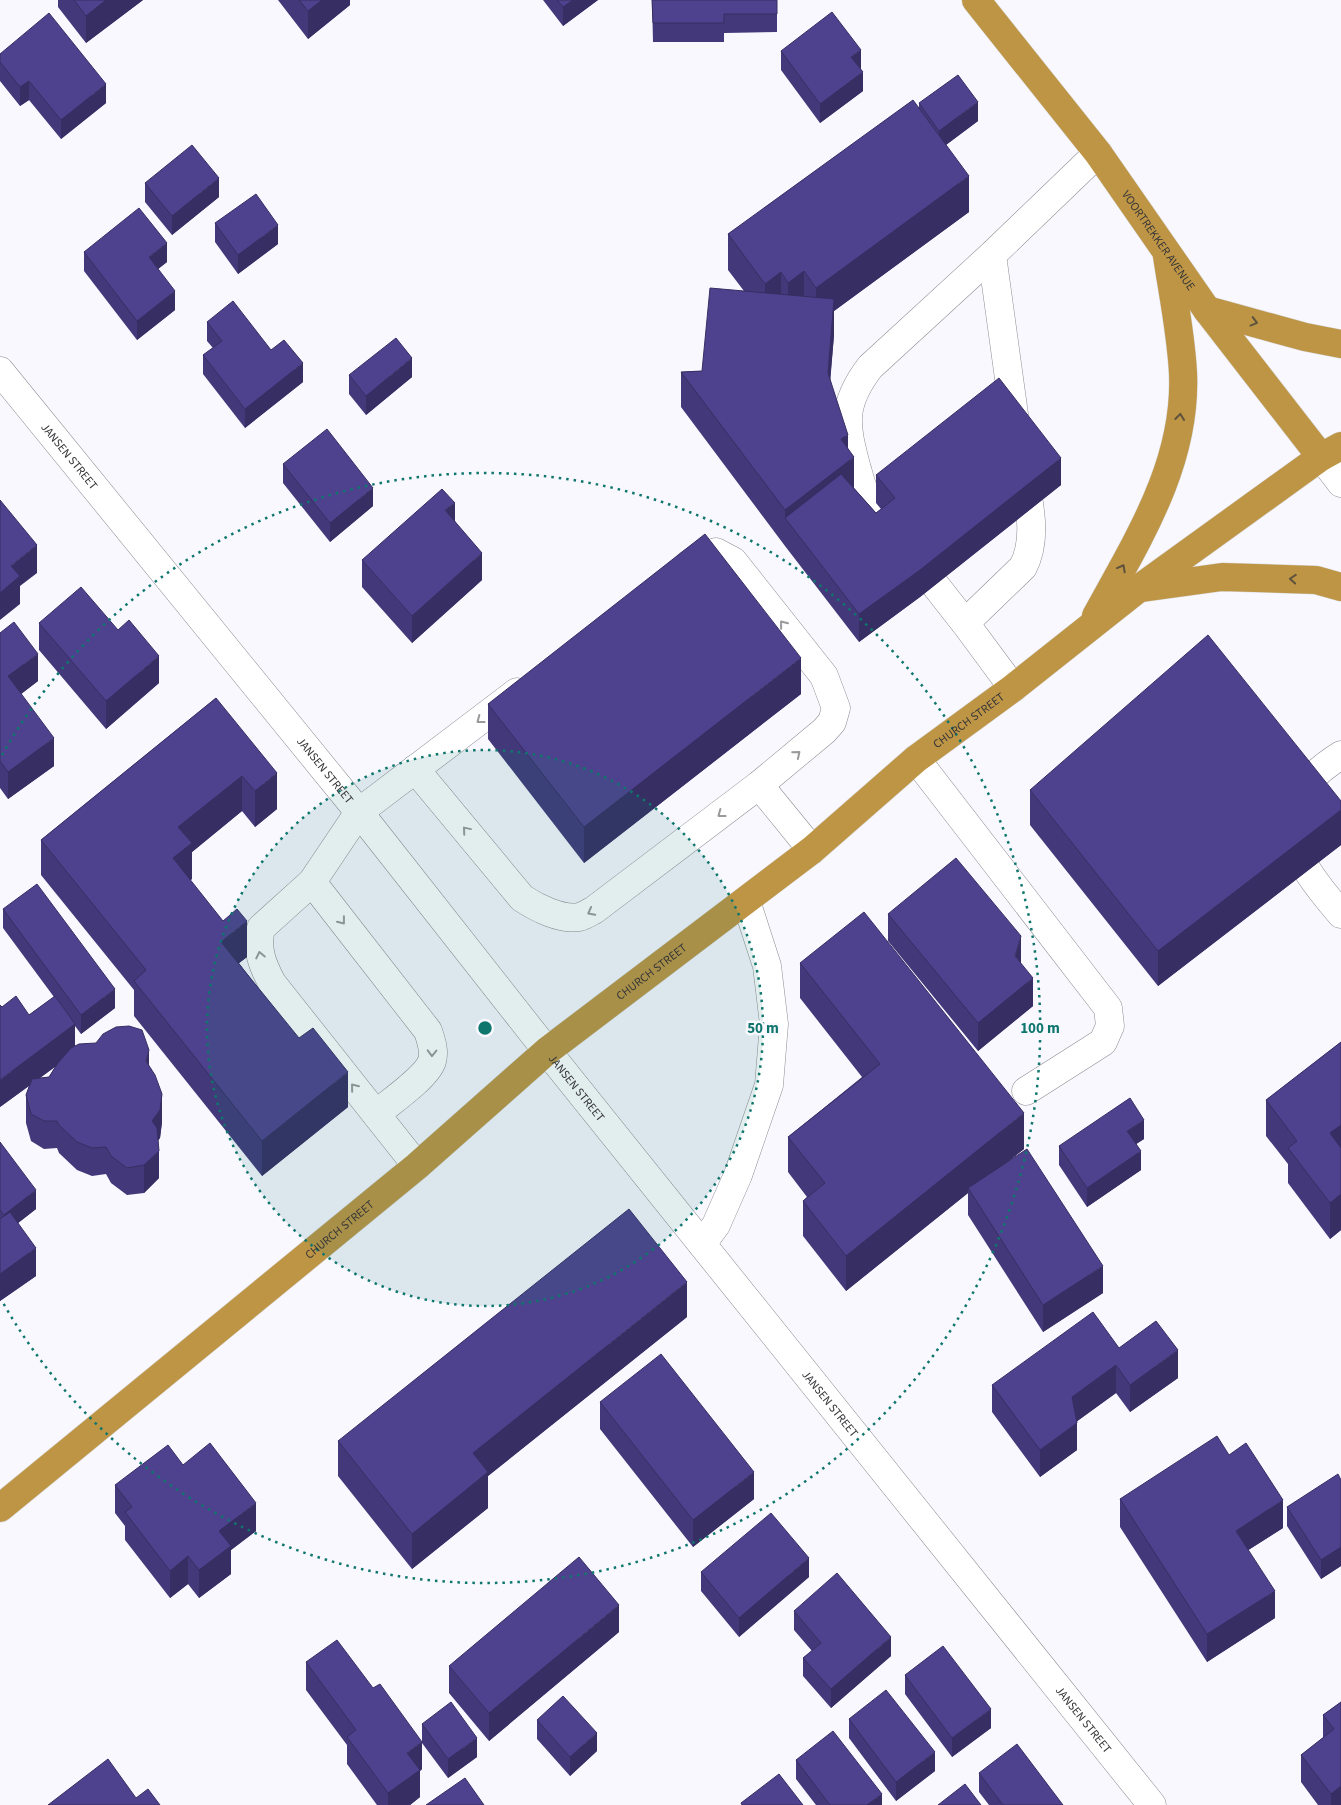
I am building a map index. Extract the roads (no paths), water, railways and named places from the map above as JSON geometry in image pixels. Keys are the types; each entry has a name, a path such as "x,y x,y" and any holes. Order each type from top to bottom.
{"highway":[{"name":"VOORTREKKER AVENUE","path":"980,1 1098,153 1207,310 1331,452"},
{"path":"1091,626 1145,526 1171,464 1178,431 1182,400 1182,365 1165,247"},
{"path":"1207,310 1305,337 1341,344"},
{"name":"CHURCH STREET","path":"0,1508 417,1166 547,1051 812,850 916,759 1013,688 1138,589 1331,452"},
{"path":"1138,589 1230,577 1316,580 1341,587"}],"street":[{"path":"1013,688 965,622 867,498 861,485 851,450 848,412 852,397 860,380 870,367 992,255 1098,153"},
{"path":"965,622 1023,567 1029,553 1031,538 1031,517 1009,389 992,255"},
{"name":"JANSEN STREET","path":"0,371 359,812 547,1051 1152,1805"},
{"path":"986,407 1009,389"},
{"name":"VOORTREKKER AVENUE","path":"1331,452 1341,483"},
{"path":"867,498 890,480"},
{"path":"415,769 522,898 535,907 571,917 580,917 594,910 759,785 824,731 832,722 836,708 824,676 733,561 716,552 698,558 669,578"},
{"path":"417,1166 272,983 262,966 259,953 258,938 260,928 312,882 359,812 534,679"},
{"path":"1341,755 1323,766 1308,781 1296,798 1291,813 1291,826 1296,849 1304,867 1320,890 1341,914"},
{"path":"916,759 1108,1008 1110,1026 1103,1042 1026,1092"},
{"path":"759,785 812,850"},
{"path":"312,882 424,1026 432,1041 433,1060 426,1071 376,1114"},
{"path":"702,1244 716,1225 738,1176 769,1085 774,1024 767,966 746,901"}]}
